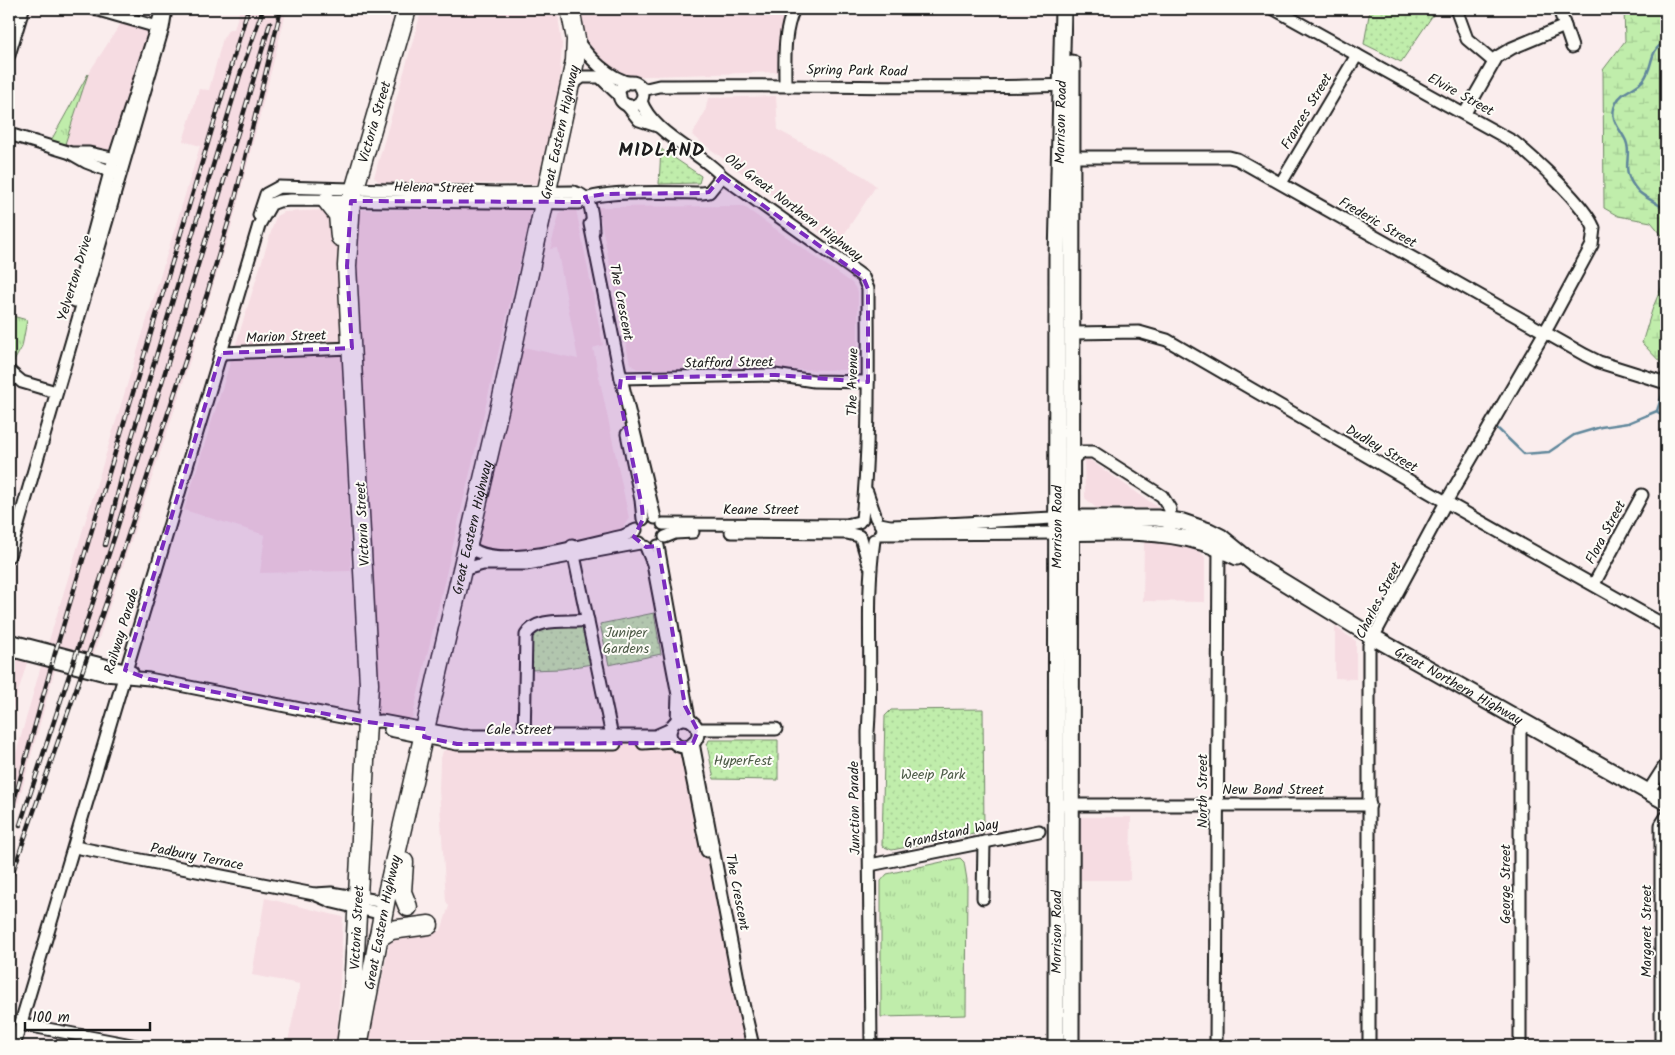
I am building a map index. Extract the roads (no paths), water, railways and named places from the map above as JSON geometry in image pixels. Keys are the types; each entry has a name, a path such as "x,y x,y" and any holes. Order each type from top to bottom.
{"highway":[{"name":"Victoria Street","path":"346,1046 352,992 357,903 367,722 368,649 347,266 353,195 407,9"},
{"name":"Great Eastern Highway","path":"358,1046 384,908 468,545 570,86 575,61 576,39 570,9"},
{"path":"327,200 338,215 342,253 347,266"},
{"path":"402,832 406,849 402,892 404,903 408,907"},
{"path":"378,938 391,930 429,925"}],"main road":[{"name":"Morrison Road","path":"1063,9 1067,85"},
{"name":"Morrison Road","path":"1065,525 1072,460 1073,333 1066,157 1067,85 1073,9"},
{"name":"Morrison Road","path":"1056,1046 1064,805 1065,525 1057,256 1066,157"},
{"name":"Great Northern Highway","path":"1065,525 1170,519 1195,526 1373,637 1666,802"},
{"name":"Great Northern Highway","path":"1065,525 1169,535 1220,543"},
{"name":"Morrison Road","path":"1064,805 1072,1046"}],"street":[{"path":"9,55 23,9"},
{"path":"95,9 159,27"},
{"name":"Yelverton Drive","path":"9,556 115,173 164,9"},
{"path":"785,84 786,35 788,22 794,9"},
{"name":"Elvire Street","path":"1274,9 1465,113 1514,142 1584,211 1594,228 1592,245"},
{"path":"1456,9 1467,39 1493,61"},
{"path":"1559,9 1572,47"},
{"path":"1465,113 1493,61 1502,53 1565,26"},
{"name":"Old Great Northern Highway","path":"576,39 588,55 610,74 618,79 638,85 644,111 659,126 712,165 722,176 863,277"},
{"name":"Frances Street","path":"1281,183 1357,55"},
{"name":"Old Great Northern Highway","path":"570,86 582,77 600,76 640,120 659,126"},
{"path":"631,82 622,87 623,101 634,106 641,95"},
{"name":"Spring Park Road","path":"641,95 659,86 785,84 1067,85"},
{"path":"9,134 71,153 86,162 115,173"},
{"path":"71,153 88,153 120,159"},
{"name":"Frederic Street","path":"1066,157 1229,157 1281,183 1544,333 1599,362 1661,381"},
{"name":"Helena Street","path":"279,187 353,195 496,204 546,197 582,200 605,194 702,193 709,192 722,176"},
{"name":"Railway Parade","path":"259,226 258,217 264,197 271,190 279,187"},
{"name":"Helena Street","path":"279,200 327,200 353,195"},
{"name":"Railway Parade","path":"14,1046 259,226 269,207 279,200"},
{"name":"The Crescent","path":"582,200 592,231 621,378 654,520 662,541"},
{"name":"Charles Street","path":"1369,1046 1369,645 1446,502 1544,333 1592,245"},
{"name":"The Avenue","path":"860,537 857,529 865,488 868,382 868,289 863,277"},
{"name":"Dudley Street","path":"1073,333 1139,332 1167,340 1446,502 1666,626"},
{"name":"Marion Street","path":"221,353 352,348"},
{"path":"9,371 22,382 53,392"},
{"name":"Stafford Street","path":"621,378 775,375 814,381 868,382"},
{"name":"Yelverton Drive","path":"9,531 53,392"},
{"path":"1072,460 1081,452 1093,452 1162,496 1170,509 1169,535"},
{"name":"The Avenue","path":"865,488 878,529"},
{"name":"Flora Street","path":"1594,584 1642,495"},
{"path":"462,570 476,565 528,564 623,536 654,520"},
{"name":"Keane Street","path":"643,545 688,532 838,533 860,537 869,541 878,529 860,521 846,525 654,520"},
{"path":"878,529 890,526 951,525 1010,520 1065,525"},
{"name":"Junction Parade","path":"871,1046 870,569 878,529"},
{"path":"636,530 653,564 678,695 673,741 689,745 698,736 698,729 689,720 662,541"},
{"name":"Junction Parade","path":"860,537 870,569"},
{"name":"North Street","path":"1216,1046 1220,543"},
{"path":"468,545 487,556 520,557 573,550 643,545"},
{"path":"573,550 612,736"},
{"path":"524,740 526,635 529,629 540,623 588,620"},
{"name":"Cale Street","path":"9,640 124,674 367,722 382,720 425,733 524,740 660,743 673,741"},
{"name":"Cale Street","path":"9,650 83,670 124,674"},
{"path":"674,725 689,720"},
{"name":"George Street","path":"1520,1046 1520,732 1525,722"},
{"name":"Cale Street","path":"524,740 655,736 674,725"},
{"path":"698,729 776,729"},
{"name":"The Crescent","path":"689,745 747,1046"},
{"name":"The Crescent","path":"689,745 741,995 754,1046"},
{"path":"1648,792 1666,764"},
{"name":"New Bond Street","path":"1064,805 1370,805"},
{"name":"Margaret Street","path":"1661,1046 1661,825 1666,816"},
{"name":"Grandstand Way","path":"870,866 1039,831"},
{"path":"983,898 984,842"},
{"name":"Padbury Terrace","path":"75,847 314,894 331,893 357,903 384,908"},
{"path":"21,1024 137,1046"}],"waterway":[{"path":"1666,41 1656,49 1644,79 1622,95 1616,103 1613,114 1628,147 1627,170 1632,183 1641,194 1666,211"},
{"path":"1657,411 1665,386"},
{"path":"1657,411 1666,421"},
{"path":"1496,427 1524,454 1549,452 1574,435 1601,427 1628,423 1657,411"}],"railway":[{"path":"9,819 55,653 248,9"},
{"path":"105,545 129,447 240,75 263,9"},
{"path":"9,883 107,600 207,294 234,203 281,9"},
{"path":"20,825 115,535 270,23"}],"district":[{"name":"MIDLAND","path":"662,149"}],"park label":[{"name":"Juniper Gardens","path":"626,640"},
{"name":"HyperFest","path":"743,760"},
{"name":"Weeip Park","path":"933,774"}]}
